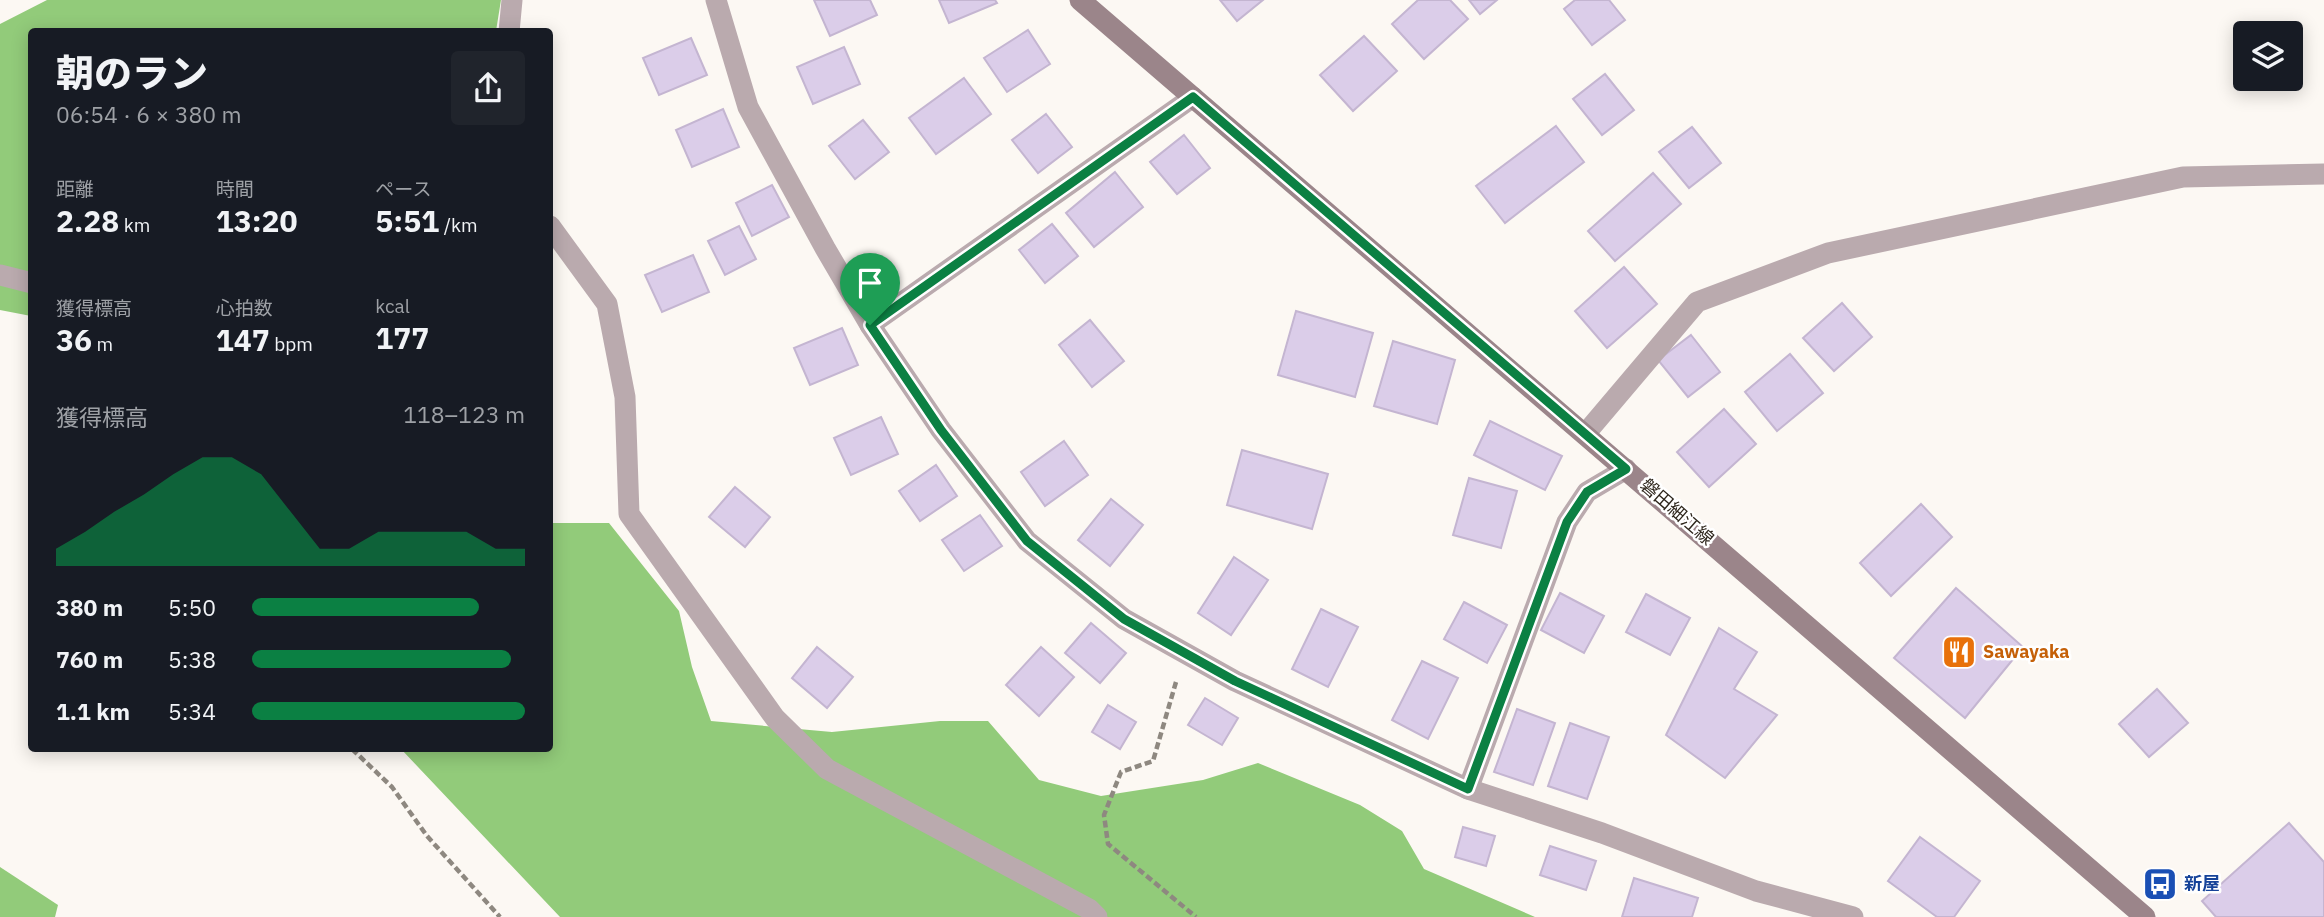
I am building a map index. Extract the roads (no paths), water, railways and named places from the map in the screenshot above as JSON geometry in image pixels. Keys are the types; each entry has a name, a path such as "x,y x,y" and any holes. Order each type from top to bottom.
{"main road":[{"name":"磐田細江線","path":"1080,0 2145,917"}],"street":[{"path":"509,28 512,0"},
{"path":"716,0 748,107 870,325 941,430 1027,541 1124,619 1235,681 1468,789 1602,833 1756,891 1853,917"},
{"path":"870,325 1193,97"},
{"path":"1586,433 1697,302 1829,253 2183,177 2324,174"},
{"path":"553,230 607,304 625,397 629,514 775,719 828,769 1089,909 1097,917"},
{"path":"0,275 28,282"},
{"path":"1468,789 1567,522 1587,492 1626,469"}],"place":[{"name":"Sawayaka","path":"1959,652"},
{"name":"新屋","path":"2160,884"}]}
